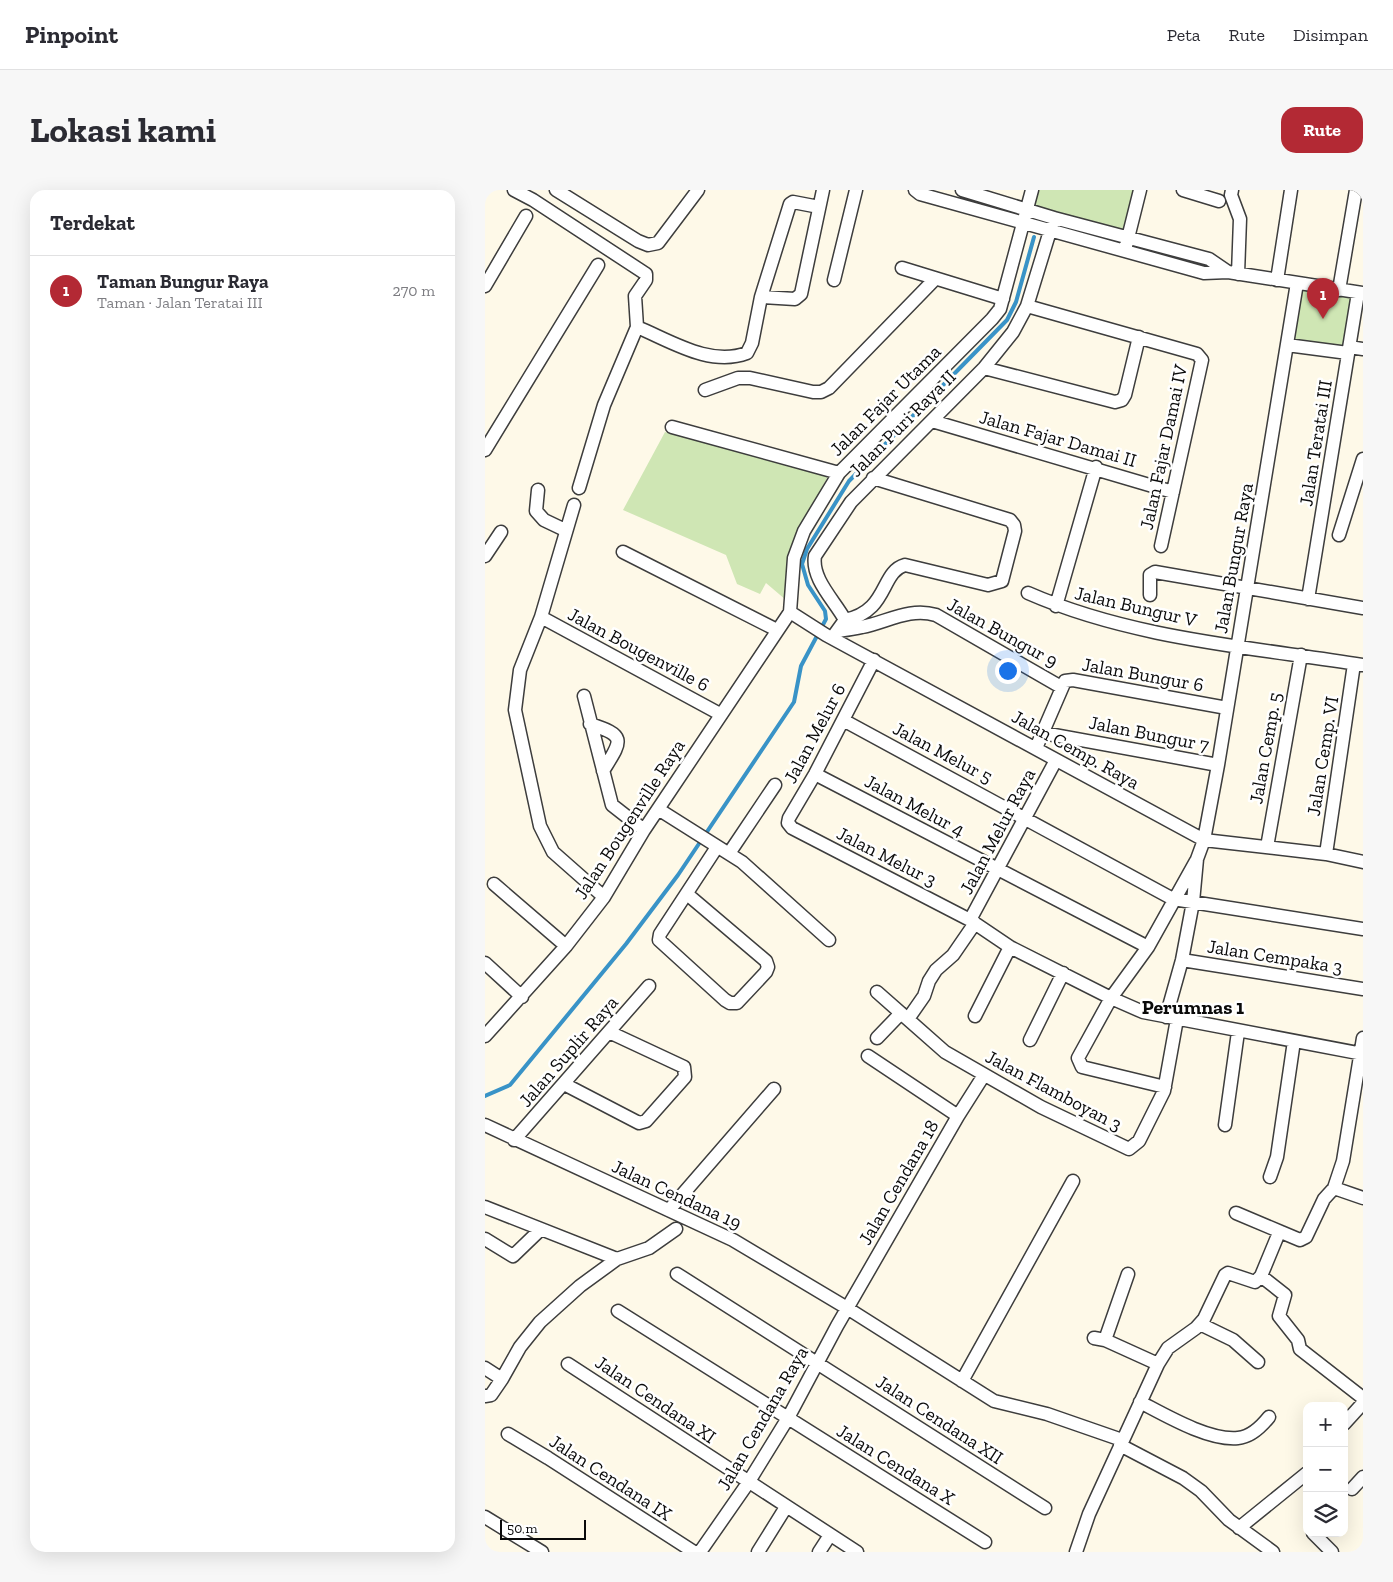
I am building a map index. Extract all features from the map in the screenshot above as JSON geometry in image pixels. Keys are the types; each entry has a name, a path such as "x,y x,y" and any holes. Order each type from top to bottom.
{"street":[{"path":"514,190 533,200 644,272 646,280 635,296 637,327 604,405 579,488"},
{"path":"556,190 638,241 648,245 658,243 698,190"},
{"path":"761,297 795,299 801,294 823,190"},
{"path":"834,280 856,190"},
{"path":"915,190 920,194 1204,273 1233,273 1361,293"},
{"path":"961,190 1030,211 1209,259 1233,273"},
{"path":"1030,211 1032,190"},
{"path":"1124,251 1129,238 1140,190"},
{"path":"1183,190 1219,201"},
{"path":"1232,190 1231,195 1240,219 1233,273"},
{"path":"1277,280 1291,190"},
{"path":"1339,290 1356,190"},
{"path":"637,327 711,357 737,357 747,353 750,349 761,297 790,204 793,202 819,207"},
{"name":"Jalan Fajar Utama","path":"790,612 794,558 804,531 839,473 1000,309 1030,211"},
{"path":"485,286 526,216"},
{"name":"Jalan Puri Raya II","path":"835,631 813,565 815,556 851,502 984,368 1013,332 1027,306 1051,216"},
{"path":"485,450 598,266"},
{"path":"902,268 1003,299"},
{"path":"705,390 738,378 757,378 813,392 821,392 829,388 935,279"},
{"name":"Jalan Bungur Raya","path":"1197,858 1204,840 1218,765 1297,283"},
{"name":"Jalan Teratai III","path":"1308,599 1349,350 1361,293"},
{"name":"Jalan Fajar Damai IV","path":"1027,306 1197,354 1202,360 1161,546"},
{"path":"984,368 1115,402 1122,400 1125,395 1139,337"},
{"path":"1287,345 1349,350 1363,349"},
{"name":"Jalan Fajar Damai II","path":"932,421 1173,492"},
{"path":"672,427 839,473"},
{"path":"1339,535 1363,459"},
{"path":"1056,606 1095,468"},
{"path":"835,631 867,613 876,604 894,572 905,565 988,585 1002,581 1015,532 1014,525 1010,520 873,478"},
{"path":"539,490 536,511 544,520 565,530"},
{"path":"574,505 565,530 541,617 520,670 515,710 540,826 553,852 604,897"},
{"path":"485,556 501,532"},
{"path":"623,552 777,630"},
{"path":"1150,595 1150,575 1155,572 1363,608"},
{"name":"Jalan Bungur V","path":"1028,594 1078,614 1151,632 1359,664"},
{"name":"Jalan Cemp. Raya","path":"790,612 811,626 835,631 874,660 1204,840 1326,854 1363,862"},
{"name":"Jalan Bougenville Raya","path":"485,1036 566,946 604,897 643,830 790,612"},
{"name":"Jalan Bungur 9","path":"835,631 863,627 907,614 926,612 1061,687"},
{"name":"Jalan Bougenville 6","path":"541,617 720,714"},
{"name":"Jalan Cemp. 5","path":"1267,847 1301,655"},
{"name":"Jalan Melur 6","path":"788,823 874,660"},
{"name":"Jalan Cemp. VI","path":"1326,854 1359,664"},
{"name":"Jalan Bungur 6","path":"1036,748 1065,681 1073,680 1227,708"},
{"path":"584,696 611,805 643,830"},
{"name":"Jalan Melur 5","path":"843,720 1173,898 1363,929"},
{"path":"590,724 613,731 616,736 616,750 603,771"},
{"name":"Jalan Bungur 7","path":"1043,733 1218,765"},
{"name":"Jalan Melur Raya","path":"877,1038 904,1016 923,996 936,970 965,941 998,869 1056,760"},
{"name":"Jalan Melur 4","path":"815,774 1148,947"},
{"path":"730,852 775,785"},
{"path":"658,809 713,844 730,852 829,940"},
{"name":"Jalan Melur 3","path":"788,823 792,828 973,922 1011,947 1111,998 1143,1012 1238,1032 1362,1054"},
{"path":"687,894 766,961 768,967 766,972 737,1003 730,1004 725,1000 659,940 660,934 687,894 713,844"},
{"path":"1165,1088 1082,1067 1077,1061 1079,1053 1111,998 1148,947 1173,898 1197,858"},
{"name":"Jalan Flamboyan 3","path":"877,992 945,1052 1059,1116 1129,1149 1139,1141 1165,1088 1172,1018 1193,902 1197,858"},
{"path":"494,884 566,946"},
{"path":"975,1016 1011,947"},
{"name":"Jalan Cempaka 3","path":"1182,960 1363,989"},
{"path":"485,964 522,997"},
{"path":"1030,1040 1063,973"},
{"name":"Jalan Suplir Raya","path":"514,1140 649,986"},
{"path":"564,1084 639,1124 645,1121 685,1077 684,1067 609,1032"},
{"path":"1225,1125 1238,1032"},
{"path":"1236,1213 1300,1240 1306,1237 1324,1198 1334,1188 1343,1161 1362,1054 1363,1038"},
{"path":"1270,1177 1277,1157 1294,1041"},
{"path":"868,1056 958,1116"},
{"name":"Jalan Cendana 18","path":"837,1326 958,1116 984,1075"},
{"path":"669,1210 774,1089"},
{"name":"Jalan Cendana 19","path":"485,1125 733,1240 847,1308 1001,1404 1047,1414 1121,1443 1189,1482 1201,1491 1239,1528 1273,1552"},
{"path":"962,1381 1073,1181"},
{"path":"1334,1188 1363,1198"},
{"path":"485,1207 617,1259"},
{"path":"485,1396 491,1395 520,1347 540,1322 580,1286 617,1259 649,1248 677,1229"},
{"path":"485,1239 513,1256 540,1230"},
{"path":"1080,1551 1089,1514 1140,1402 1169,1348 1200,1324 1225,1275 1228,1273 1255,1282 1261,1276 1275,1237 1281,1232"},
{"name":"Jalan Cendana XII","path":"677,1274 1045,1508"},
{"path":"1128,1274 1099,1339 1159,1364"},
{"path":"1261,1276 1285,1295 1279,1316 1282,1322 1291,1330 1301,1349 1363,1398"},
{"name":"Jalan Cendana X","path":"618,1311 985,1542"},
{"path":"1200,1324 1233,1340 1257,1362"},
{"name":"Jalan Cendana Raya","path":"700,1552 748,1483 788,1418 816,1362 837,1326"},
{"name":"Jalan Cendana XI","path":"568,1364 748,1483 857,1552"},
{"path":"485,1368 502,1379"},
{"path":"1140,1402 1168,1416 1222,1436 1238,1438 1253,1433 1269,1417"},
{"path":"1348,1420 1363,1403"},
{"name":"Jalan Cendana IX","path":"508,1434 694,1552"},
{"path":"1239,1528 1303,1476"},
{"path":"1352,1489 1363,1477"},
{"path":"758,1552 787,1507"},
{"path":"485,1517 542,1552"},
{"path":"819,1552 830,1535"},
{"path":"1317,1537 1332,1552"}],"green space":[{"path":"1037,190 1134,190 1125,232 1032,207"},
{"path":"1299,286 1356,295 1346,350 1290,343"},
{"path":"665,432 829,474 791,549 786,600 766,583 760,594 737,584 726,555 623,510"}],"waterway":[{"path":"485,1096 510,1085 626,944 678,875 794,702 801,666 826,619 825,611 808,585 802,564 807,549 849,481 1007,320 1016,302 1034,237"}],"place":[{"name":"Taman Bungur Raya","path":"1323,319"}],"district":[{"name":"Perumnas 1","path":"1193,1007"}]}
